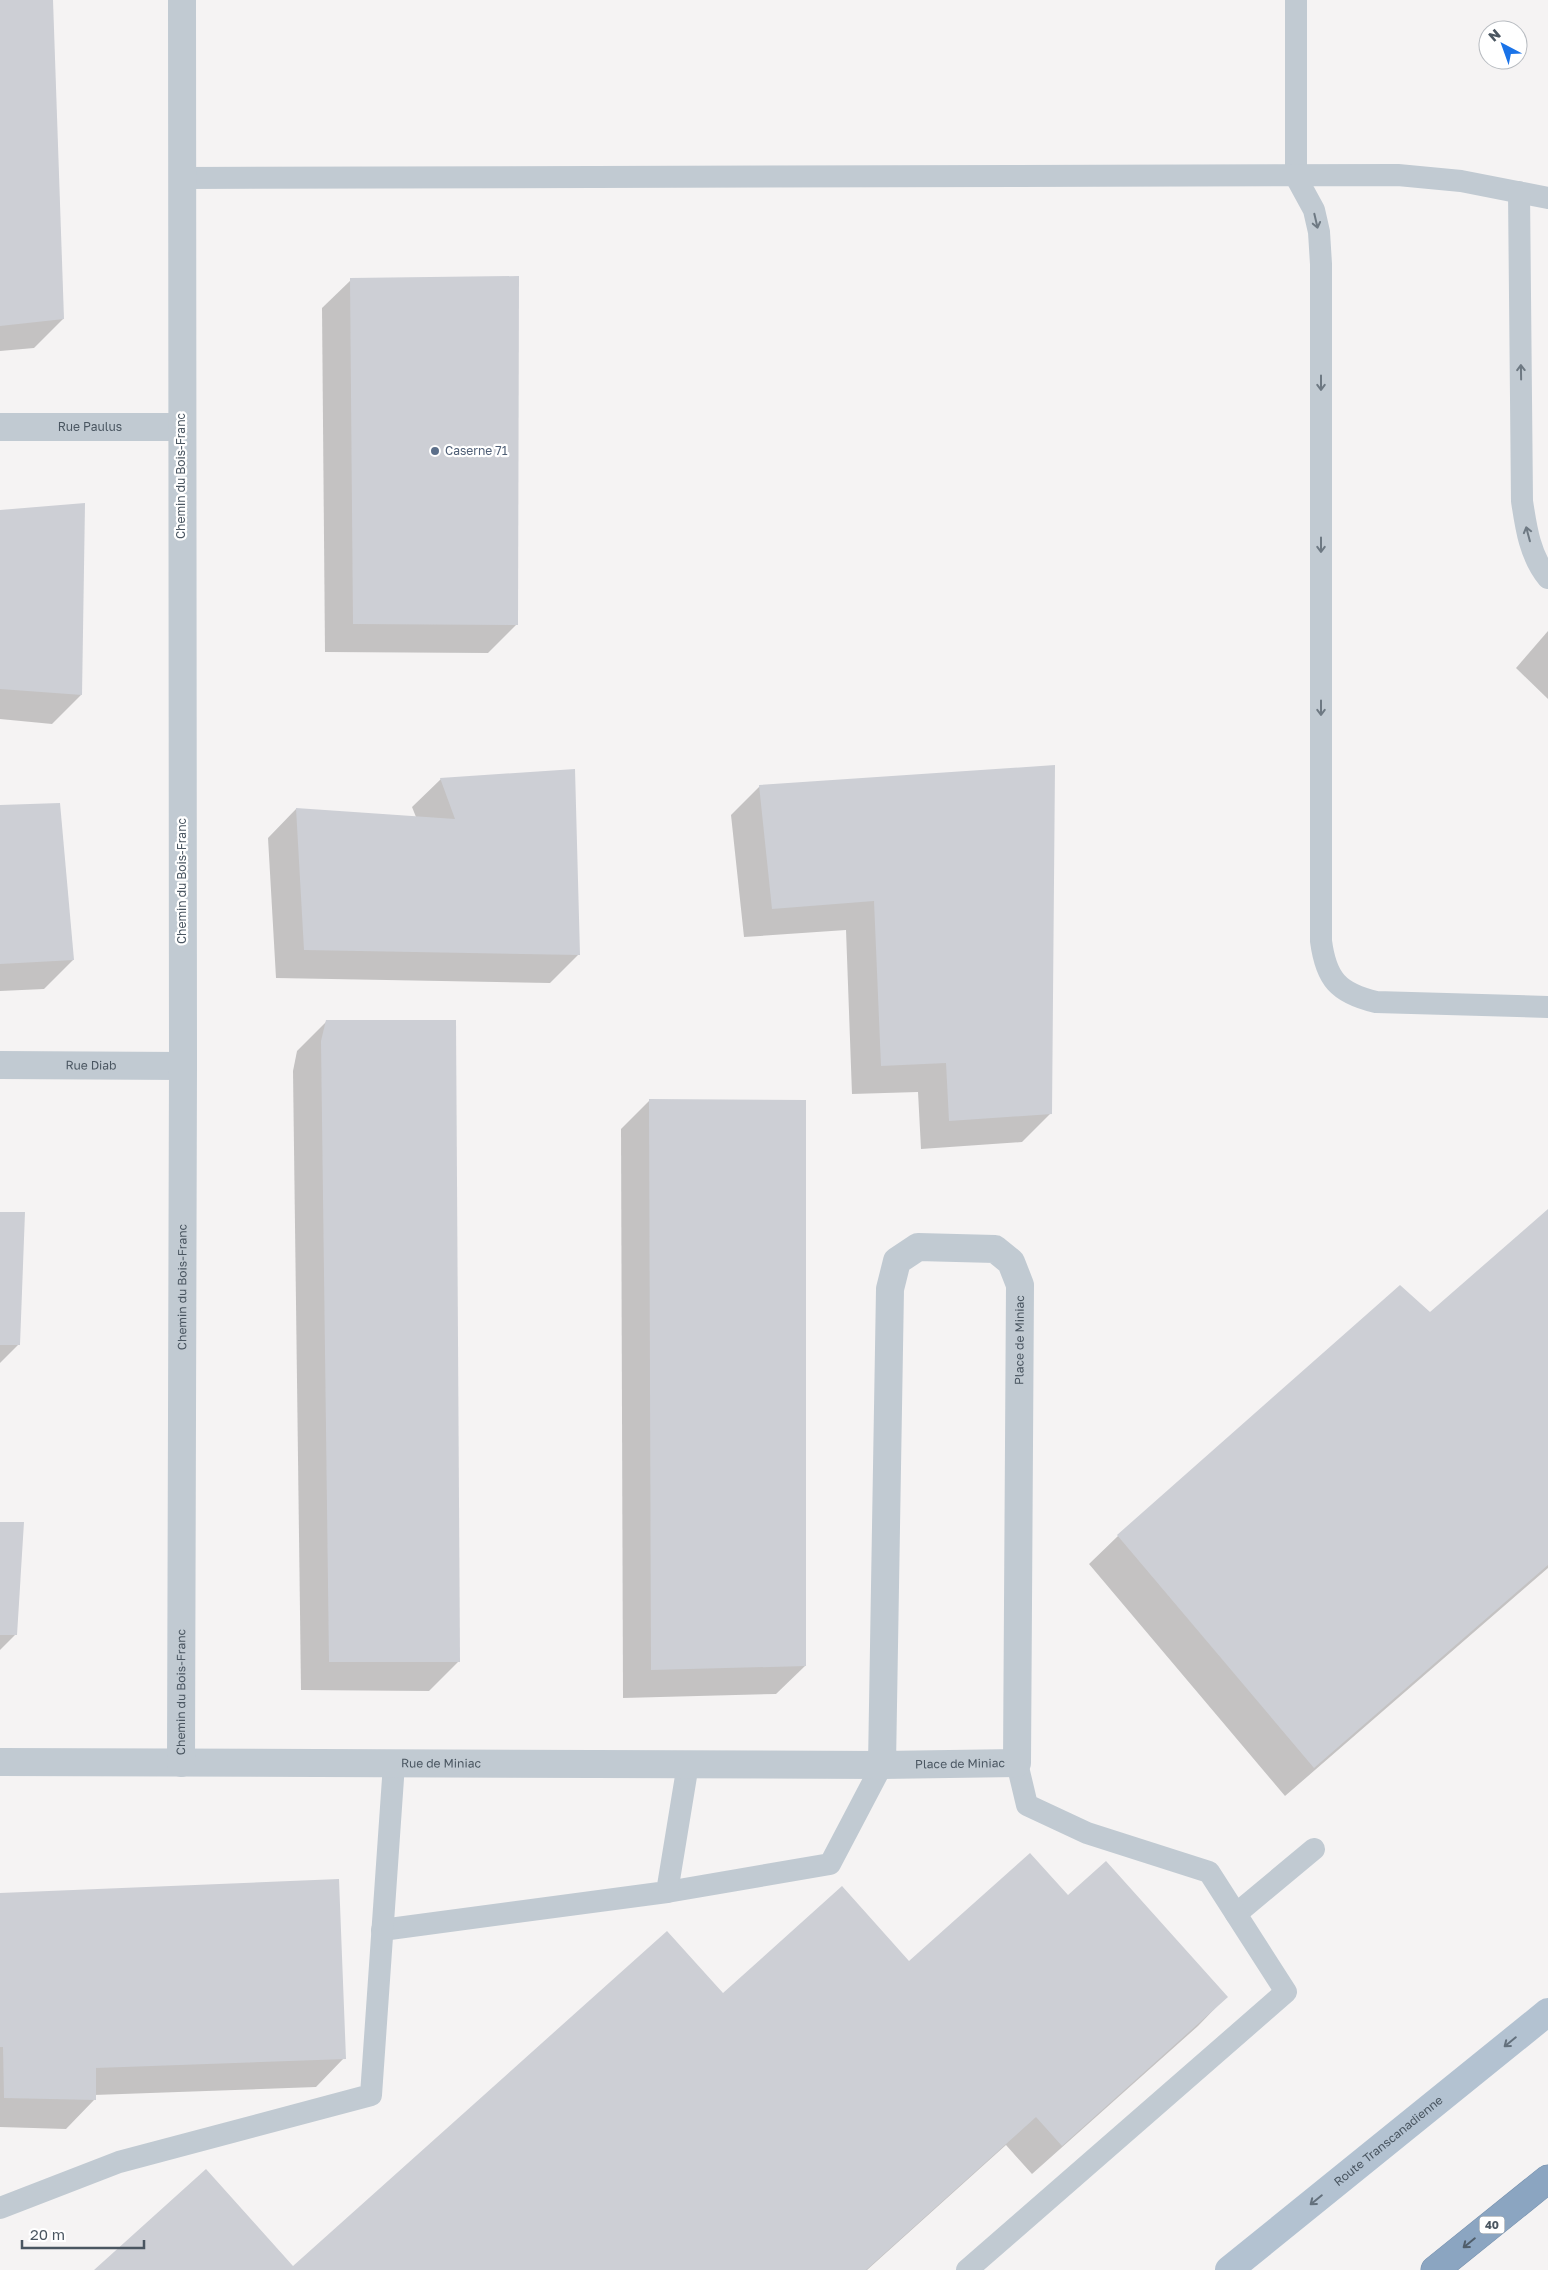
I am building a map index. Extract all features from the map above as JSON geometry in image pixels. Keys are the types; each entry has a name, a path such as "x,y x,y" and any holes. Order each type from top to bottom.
{"highway":[{"name":"40","path":"1435,2270 1548,2179"}],"main road":[{"name":"Route Transcanadienne","path":"1229,2270 1548,2012"}],"street":[{"name":"Chemin du Bois-Franc","path":"181,1763 183,1066 182,0"},
{"name":"Rue Paulus","path":"0,427 181,427"},
{"name":"Rue Diab","path":"0,1065 183,1066"},
{"name":"Place de Miniac","path":"918,1247 995,1249 1011,1262 1020,1285 1017,1763 882,1765 890,1289 897,1261 918,1247"},
{"name":"Rue de Miniac","path":"0,1762 882,1765"}],"lane":[{"path":"1296,0 1296,177 1314,210 1319,232 1321,264 1321,941 1324,962 1330,977 1342,988 1358,998 1376,1002 1548,1007"},
{"path":"182,178 1296,177 1398,175 1461,181 1548,198"},
{"path":"1519,192 1522,501 1526,531 1534,554 1548,578"},
{"path":"967,2270 1286,1992 1209,1872 1087,1833 1027,1805 1017,1763"},
{"path":"0,2208 119,2162 371,2095 394,1764"},
{"path":"667,1892 688,1764"},
{"path":"382,1930 667,1892 830,1864 882,1765"},
{"path":"1236,1914 1314,1849"}],"building":[{"path":"0,0 53,0 64,319 0,326"},
{"name":"Caserne 71","path":"519,276 518,625 353,624 350,278"},
{"path":"85,503 82,695 0,689 0,510"},
{"path":"1055,765 1052,1114 949,1121 946,1063 881,1066 874,901 772,909 759,785"},
{"path":"575,769 580,955 304,950 296,808 455,819 440,778"},
{"path":"60,803 74,960 0,964 0,805"},
{"path":"326,1020 456,1020 460,1662 329,1662 321,1041"},
{"path":"649,1099 806,1100 806,1666 651,1670"},
{"path":"1548,1209 1548,1565 1314,1768 1117,1535 1400,1285 1430,1312"},
{"path":"0,1212 25,1212 20,1345 0,1345"},
{"path":"0,1522 24,1522 17,1635 0,1635"},
{"path":"1030,1853 1068,1895 1106,1861 1228,1997 1062,2146 1036,2117 866,2270 94,2270 206,2169 293,2266 667,1931 723,1993 842,1886 909,1961"},
{"path":"339,1879 346,2059 96,2068 96,2100 4,2098 3,2047 0,2047 0,1893"}],"place":[{"name":"Caserne 71","path":"435,451"}]}
